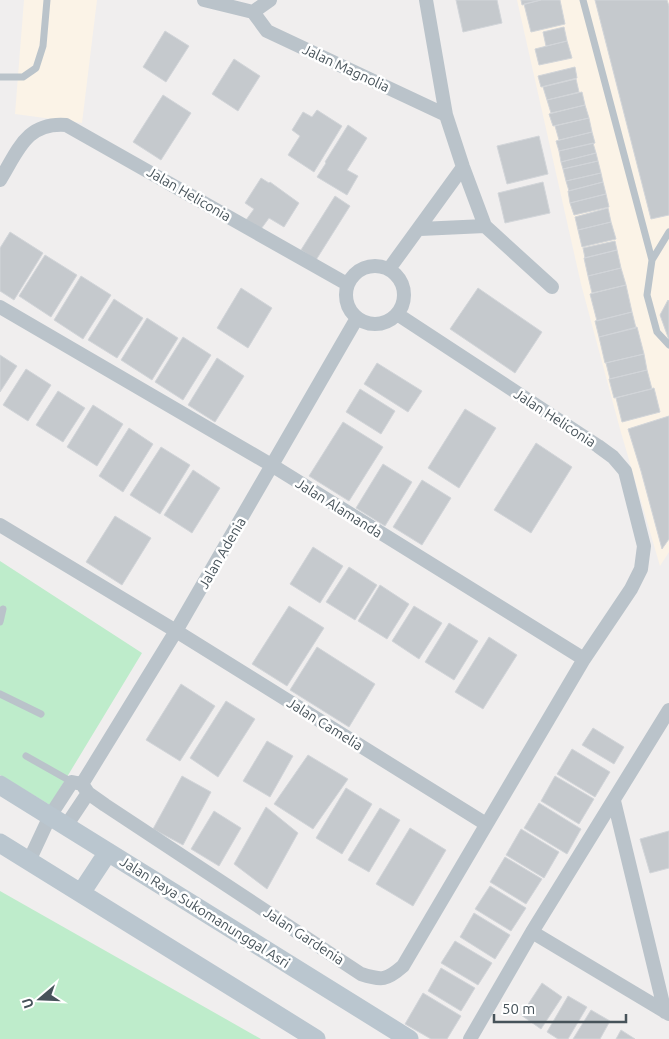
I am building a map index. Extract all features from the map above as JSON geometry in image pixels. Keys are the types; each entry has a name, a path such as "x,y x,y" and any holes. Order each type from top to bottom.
{"street":[{"path":"204,0 253,12 270,0"},
{"path":"426,0 446,115 462,167 485,226 552,288"},
{"name":"Jalan Magnolia","path":"253,12 267,31 276,36 446,115"},
{"name":"Jalan Heliconia","path":"0,180 28,136 42,127 66,124 347,284"},
{"path":"390,269 462,167"},
{"path":"420,229 485,226"},
{"path":"375,266 390,269 403,285 402,305 397,314 390,320 381,324 371,324 357,318 348,305 345,295 347,284 352,275 360,269 375,266"},
{"name":"Jalan Alamanda","path":"0,307 273,466 584,659"},
{"name":"Jalan Heliconia","path":"397,314 598,446 625,472 644,546 641,569 631,589 584,659"},
{"name":"Jalan Adenia","path":"58,821 81,787 176,631 357,318"},
{"name":"Jalan Camelia","path":"0,525 176,631 486,824"},
{"path":"486,824 584,659"},
{"path":"470,1039 532,932 669,710"},
{"name":"Jalan Raya Sukomanunggal Asri","path":"0,785 409,1039"},
{"name":"Jalan Adenia","path":"29,860 81,787"},
{"name":"Jalan Gardenia","path":"81,787 362,974 377,979 390,976 403,966 486,824"},
{"path":"614,801 667,1013"},
{"path":"0,842 316,1039"},
{"path":"81,893 108,852"},
{"path":"532,932 667,1013"}],"lane":[{"path":"0,77 23,77 36,68 43,46 47,0"},
{"path":"583,0 652,260 647,295 657,332 669,345"},
{"path":"652,260 669,232"},
{"path":"0,622 3,609"},
{"path":"0,694 41,714"},
{"path":"26,756 81,787"}],"shaded area":[{"path":"24,0 97,0 82,123 15,114"},
{"path":"517,0 669,0 669,552 660,566 620,429 581,284"}],"green space":[{"path":"0,561 142,653 50,805 0,775"},
{"path":"0,891 261,1039 0,1039"}],"building":[{"path":"456,0 497,0 502,23 463,32"},
{"path":"521,0 541,0 522,5"},
{"path":"541,0 560,0 565,24 531,32 524,4"},
{"path":"595,0 667,0 669,6 669,215 651,219"},
{"path":"564,27 567,41 546,46 543,32"},
{"path":"165,31 189,46 166,82 143,67"},
{"path":"567,41 572,58 539,65 535,49"},
{"path":"234,59 260,76 238,111 212,94"},
{"path":"575,67 577,78 541,87 538,76"},
{"path":"576,79 579,92 547,100 543,87"},
{"path":"582,92 585,105 551,113 547,100"},
{"path":"163,95 191,113 161,160 133,142"},
{"path":"585,105 589,118 553,126 549,114"},
{"path":"317,110 342,126 314,172 288,155 300,136 292,130 303,112 312,117"},
{"path":"589,118 592,132 559,140 555,126"},
{"path":"348,125 367,138 347,170 358,176 347,195 317,177"},
{"path":"592,132 595,143 559,151 556,141"},
{"path":"539,136 548,174 507,184 497,146"},
{"path":"593,143 596,153 561,162 559,151"},
{"path":"596,153 598,161 563,169 561,162"},
{"path":"598,161 601,173 566,181 563,169"},
{"path":"601,173 603,182 569,191 566,181"},
{"path":"261,178 270,182 299,203 284,227 269,218 261,229 246,220 254,209 245,203"},
{"path":"543,182 550,213 505,223 498,193"},
{"path":"603,182 606,194 570,203 568,191"},
{"path":"606,194 609,207 574,215 570,203"},
{"path":"335,196 350,206 316,260 301,250"},
{"path":"608,208 611,222 578,230 575,217"},
{"path":"611,222 616,239 582,247 578,230"},
{"path":"10,232 43,253 14,300 0,291 0,248"},
{"path":"615,241 617,250 585,258 583,248"},
{"path":"617,250 621,268 588,276 584,258"},
{"path":"45,255 77,275 51,317 19,296"},
{"path":"621,268 626,285 592,293 588,276"},
{"path":"81,276 111,295 83,339 54,320"},
{"path":"626,285 632,312 597,321 590,294"},
{"path":"241,288 272,308 248,348 217,328"},
{"path":"478,288 542,332 515,373 450,329"},
{"path":"114,299 143,318 117,358 88,340"},
{"path":"669,301 669,340 660,315"},
{"path":"632,312 636,328 599,337 595,321"},
{"path":"147,318 178,338 152,380 121,360"},
{"path":"637,327 644,354 605,363 599,337"},
{"path":"183,337 211,355 183,400 155,382"},
{"path":"644,354 647,370 610,379 606,363"},
{"path":"0,355 17,366 0,392"},
{"path":"217,358 244,376 215,422 188,405"},
{"path":"377,363 422,391 408,412 364,384"},
{"path":"26,369 51,385 28,421 3,405"},
{"path":"647,370 652,389 614,398 609,379"},
{"path":"654,388 660,412 622,422 616,398"},
{"path":"360,389 395,411 381,434 346,412"},
{"path":"58,391 85,408 63,442 36,425"},
{"path":"93,405 123,424 97,466 67,447"},
{"path":"465,409 496,428 459,488 428,468"},
{"path":"669,416 669,539 662,549 628,429"},
{"path":"343,422 383,447 349,501 309,476"},
{"path":"129,428 153,444 123,492 99,476"},
{"path":"536,443 572,467 531,533 494,510"},
{"path":"161,447 190,465 160,514 130,495"},
{"path":"383,464 412,482 385,526 356,508"},
{"path":"193,470 220,488 192,533 164,515"},
{"path":"422,480 451,498 422,545 393,527"},
{"path":"115,516 151,538 122,585 86,562"},
{"path":"313,547 343,566 320,603 290,584"},
{"path":"349,567 377,585 355,620 326,602"},
{"path":"380,585 409,604 387,639 358,621"},
{"path":"289,606 324,628 287,686 252,664"},
{"path":"414,606 442,623 419,659 392,641"},
{"path":"449,623 478,641 454,680 425,662"},
{"path":"489,637 517,655 483,709 455,692"},
{"path":"317,647 375,684 349,727 290,690"},
{"path":"181,684 215,706 180,761 146,740"},
{"path":"226,701 255,719 218,777 190,758"},
{"path":"593,728 624,747 614,764 582,745"},
{"path":"267,741 293,756 270,797 243,781"},
{"path":"572,749 610,772 595,797 557,774"},
{"path":"308,755 348,779 313,829 274,804"},
{"path":"182,776 211,792 183,845 153,829"},
{"path":"555,776 594,799 579,824 541,801"},
{"path":"346,788 372,804 342,854 316,838"},
{"path":"539,803 581,829 567,854 524,828"},
{"path":"266,807 298,833 267,889 234,864"},
{"path":"380,808 400,820 369,872 348,860"},
{"path":"214,811 241,828 219,866 191,849"},
{"path":"410,828 446,850 413,906 376,884"},
{"path":"521,829 559,852 544,878 506,855"},
{"path":"669,831 669,868 650,873 640,839"},
{"path":"505,857 542,879 526,904 490,882"},
{"path":"490,886 526,908 511,931 475,909"},
{"path":"474,913 510,935 495,959 460,937"},
{"path":"455,941 492,963 478,985 441,963"},
{"path":"441,968 475,988 461,1011 428,991"},
{"path":"542,983 562,997 541,1029 521,1015"},
{"path":"423,993 461,1016 447,1039 431,1039 405,1024"},
{"path":"568,996 587,1007 568,1039 558,1039 547,1032"},
{"path":"591,1010 610,1021 600,1039 573,1039"},
{"path":"621,1030 635,1039 616,1039"}]}
